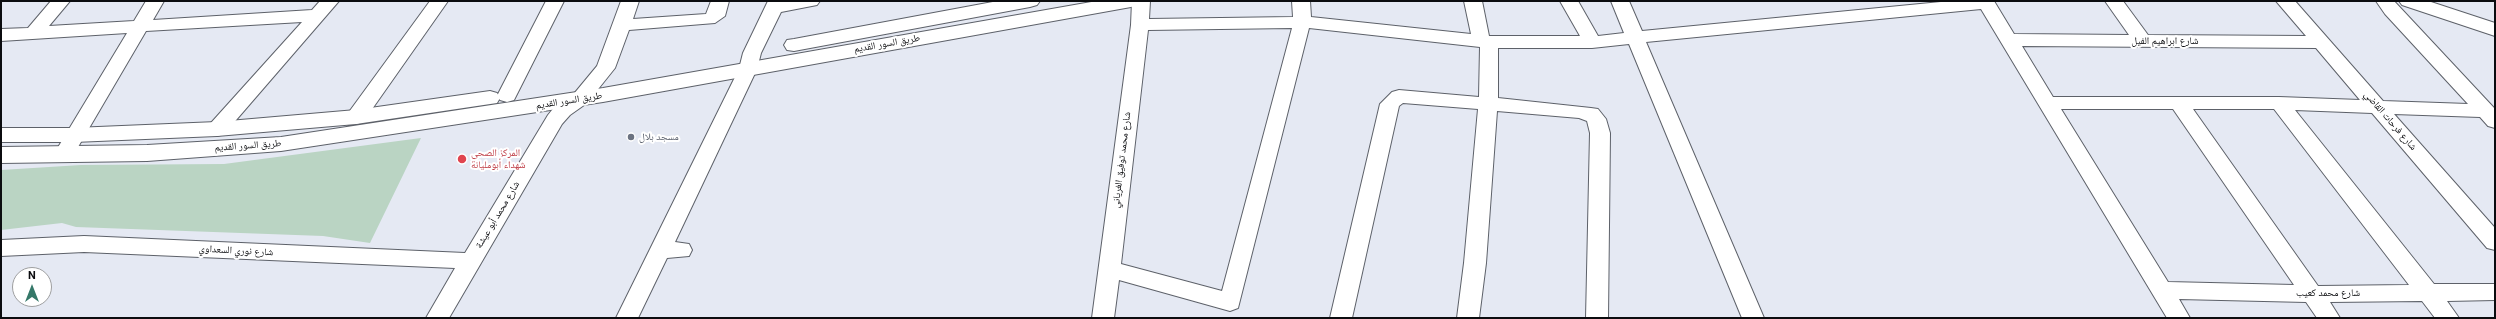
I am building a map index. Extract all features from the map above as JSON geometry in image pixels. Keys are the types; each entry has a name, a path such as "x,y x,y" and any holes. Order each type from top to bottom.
{"main road":[{"name":"طريق السور القديم","path":"1,155 148,153 281,144 580,99 1030,1"},
{"name":"طريق السور القديم","path":"1,135 74,135 217,130 356,117 507,96 595,81 750,61 1131,1"},
{"path":"2409,1 2495,30"},
{"path":"2449,1 2495,16"}],"street":[{"path":"33,33 61,1"},
{"path":"64,154 155,1"},
{"path":"356,117 439,1"},
{"path":"507,96 555,1"},
{"name":"شارع محمد أبو عيشة","path":"437,318 555,120 563,110 580,99 606,68 630,1"},
{"path":"621,25 709,19 716,16 720,1"},
{"path":"627,318 750,61 775,5 811,1"},
{"name":"شارع محمد توفيق الغرياني","path":"1103,318 1140,24 1140,1"},
{"path":"1108,269 1230,302 1302,22 1301,1"},
{"path":"1468,318 1475,263 1488,104 1485,42 1473,1"},
{"path":"1569,1 1592,42"},
{"path":"1620,1 1753,318"},
{"path":"2114,1 2142,40"},
{"name":"شارع فرحات القاضي","path":"2285,1 2495,242"},
{"path":"2385,1 2391,10 2471,94 2492,111"},
{"path":"1140,24 1302,22 1485,42 1592,42 1986,2 2046,104 2179,318"},
{"path":"1,35 141,25 324,8"},
{"path":"217,130 324,8"},
{"name":"شارع ابراهيم الفيل","path":"2008,40 2321,42"},
{"path":"1341,318 1390,104 1399,96 1579,112 1591,114 1596,119 1600,133 1597,318"},
{"path":"2178,103 2329,318"},
{"path":"2046,104 2279,103 2376,105 2492,111"},
{"path":"2279,103 2448,318"},
{"name":"شارع نوري السعداوي","path":"1,248 31,245 84,244 470,261"},
{"path":"660,250 681,250"},
{"name":"شارع محمد كعيب","path":"2161,290 2313,294 2427,291 2495,292"}],"green space":[{"path":"421,138 370,243 323,236 76,227 62,223 1,230 1,170 81,165 224,164"}],"place":[{"name":"مسجد بلال","path":"631,137"},
{"name":"المركز الصحي شهداء أبومليانة","path":"462,159"}]}
